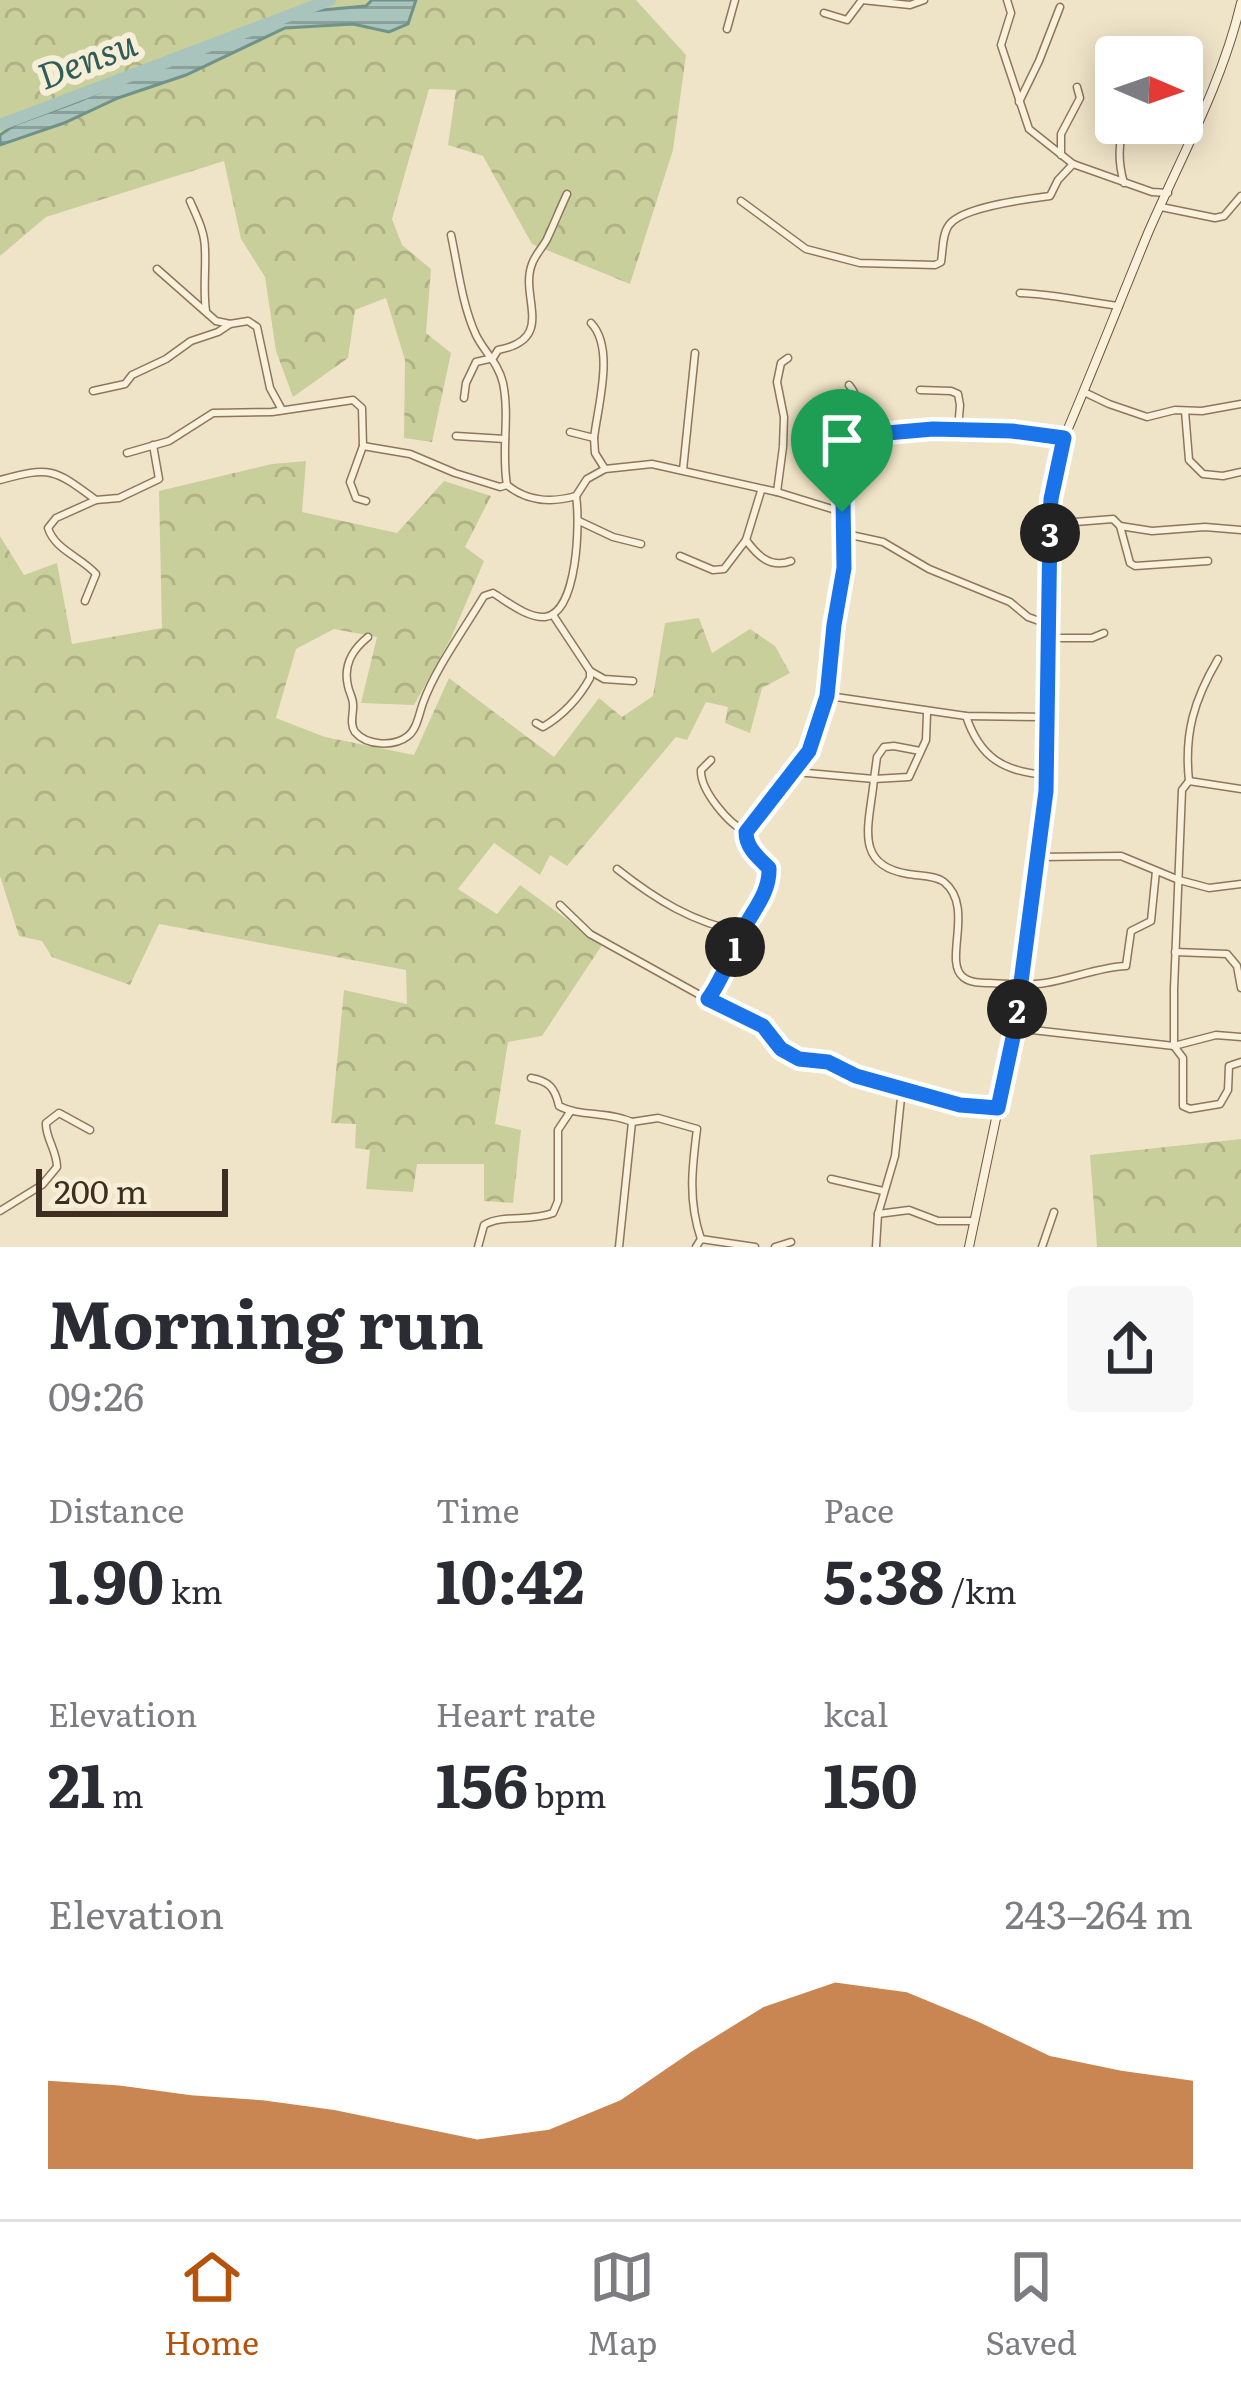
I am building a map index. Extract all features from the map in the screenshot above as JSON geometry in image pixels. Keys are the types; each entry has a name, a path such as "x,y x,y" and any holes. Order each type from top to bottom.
{"street":[{"path":"727,29 735,0"},
{"path":"824,13 847,20 862,0 910,5 924,0"},
{"path":"1007,0 1010,13 1000,45 1029,129 1073,164 1124,184 1168,194"},
{"path":"969,1247 1015,1028 1039,857 1047,775 1051,499 1064,438 1238,34 1241,3"},
{"path":"1019,102 1060,7"},
{"path":"1061,155 1061,134 1080,98 1077,87"},
{"path":"1122,144 1119,166 1124,184"},
{"path":"741,201 806,249 860,262 935,265 941,262 945,230 952,220 1006,203 1050,196 1073,164"},
{"path":"464,398 476,362 515,347 528,336 533,314 530,266 567,194"},
{"path":"1161,207 1215,218 1224,216 1241,196"},
{"path":"190,201 206,250 203,293 207,315"},
{"path":"451,235 472,326 502,377 507,485 537,500 576,496"},
{"path":"157,269 216,321 248,321 257,327 281,410"},
{"path":"1021,293 1119,305"},
{"path":"591,323 602,334 604,357 594,437 605,469"},
{"path":"93,391 125,384 132,375 191,340 230,324"},
{"path":"683,470 695,353"},
{"path":"777,492 784,417 777,382 781,363 788,358"},
{"path":"708,999 722,980 770,875 746,841 746,832 809,751 827,696 844,568 846,478 864,435 850,385"},
{"path":"920,390 958,394 958,430"},
{"path":"1084,392 1148,417 1241,404"},
{"path":"128,453 169,441 213,412 281,410 353,400 362,408 363,446 345,480 356,498 366,501"},
{"path":"1185,411 1189,460 1203,474 1241,472"},
{"path":"864,435 958,430 1064,438"},
{"path":"570,432 594,437"},
{"path":"456,436 506,439"},
{"path":"85,601 96,574 52,538 48,528 56,518 96,500 119,498 159,478 153,445"},
{"path":"363,446 410,454 479,482 507,485"},
{"path":"368,637 351,653 347,666 352,725 373,741 403,740 415,728 428,689 484,596 493,593 533,616 553,615 562,607 579,520 576,496 587,478 605,469 652,464 842,512"},
{"path":"0,480 27,472 57,471 96,500"},
{"path":"680,556 713,570 724,569 746,540 761,489"},
{"path":"1050,524 1113,519 1135,566 1208,561"},
{"path":"579,520 640,544"},
{"path":"1120,526 1152,531 1205,526 1241,530"},
{"path":"845,534 883,542 929,569 1010,602 1028,617 1050,625"},
{"path":"746,540 758,556 771,563 791,561"},
{"path":"553,615 590,670 604,679 633,681"},
{"path":"1049,638 1092,638 1104,633"},
{"path":"1218,659 1192,709 1189,781 1182,790 1174,952 1174,1046 1184,1058 1181,1102 1186,1108 1220,1104 1228,1090 1229,1066 1241,1062"},
{"path":"536,723 544,727 563,712 584,688 590,670"},
{"path":"827,696 966,716 1046,717"},
{"path":"796,772 910,777 926,740 927,712"},
{"path":"966,716 984,752 1017,770 1047,775"},
{"path":"920,751 884,747 877,757 869,844 873,858 884,868 945,883 957,902 957,968 962,976 982,983 1048,983 1126,966 1131,931 1152,919 1156,871"},
{"path":"711,760 701,770 702,785 746,832"},
{"path":"1189,781 1241,789"},
{"path":"1039,857 1114,855 1209,888 1241,884"},
{"path":"617,868 680,912 742,932"},
{"path":"560,905 590,934 763,1026 781,1049 799,1059 828,1062 856,1076 960,1105 998,1108"},
{"path":"1174,952 1227,954 1237,966 1241,988"},
{"path":"1015,1028 1174,1046 1216,1035 1241,1036"},
{"path":"531,1078 545,1081 555,1090 560,1106 570,1112 615,1115 632,1122 658,1118 697,1129 690,1182 699,1243 755,1247"},
{"path":"876,1247 878,1214 896,1156 902,1088"},
{"path":"478,1247 484,1225 494,1219 537,1219 553,1213 558,1202 558,1130 570,1112"},
{"path":"0,1211 42,1184 57,1167 46,1123 58,1113 90,1130"},
{"path":"619,1247 632,1122"},
{"path":"831,1179 884,1191"},
{"path":"878,1214 909,1210 938,1221 975,1221"},
{"path":"1042,1247 1054,1212"},
{"path":"775,1247 791,1242"}],"green space":[{"path":"0,0 636,0 686,55 673,150 630,284 532,244 483,156 448,145 456,90 429,89 392,219 402,245 431,269 426,333 451,353 432,442 404,438 405,360 386,298 355,310 348,358 293,397 276,351 265,277 241,239 224,161 46,217 0,256"},
{"path":"306,461 302,512 397,533 444,481 491,496 465,547 484,561 451,638 414,705 361,703 377,637 334,629 296,649 276,718 325,737 414,755 449,678 554,757 599,698 622,717 653,696 665,623 699,618 712,653 750,629 775,646 790,673 762,688 750,733 725,723 728,707 706,702 687,740 676,737 567,866 550,855 540,875 494,843 458,889 497,914 520,885 602,945 542,1036 508,1042 495,1124 521,1130 513,1203 484,1201 484,1164 417,1164 413,1192 366,1189 370,1150 355,1148 356,1124 331,1123 344,990 407,1004 406,970 159,924 130,985 52,957 42,941 19,936 0,876 0,536 24,575 57,563 72,644 162,628 159,491 272,464"},
{"path":"1241,1139 1241,1247 1097,1247 1090,1155"}],"water":[{"path":"372,0 416,0 408,24 389,32 353,24 285,28 186,75 0,145 0,135 16,124 257,30 289,13 366,6"}],"waterway":[{"name":"Densu","path":"0,125 330,0"}],"route":[{"path":"933,429 1064,438 1051,499 1046,791 1015,1028 998,1108 960,1105 856,1076 828,1062 799,1059 781,1049 763,1026 708,999 722,980 770,875 746,841 746,832 809,751 827,696 844,568 842,512 846,478 864,435 933,429"}]}
